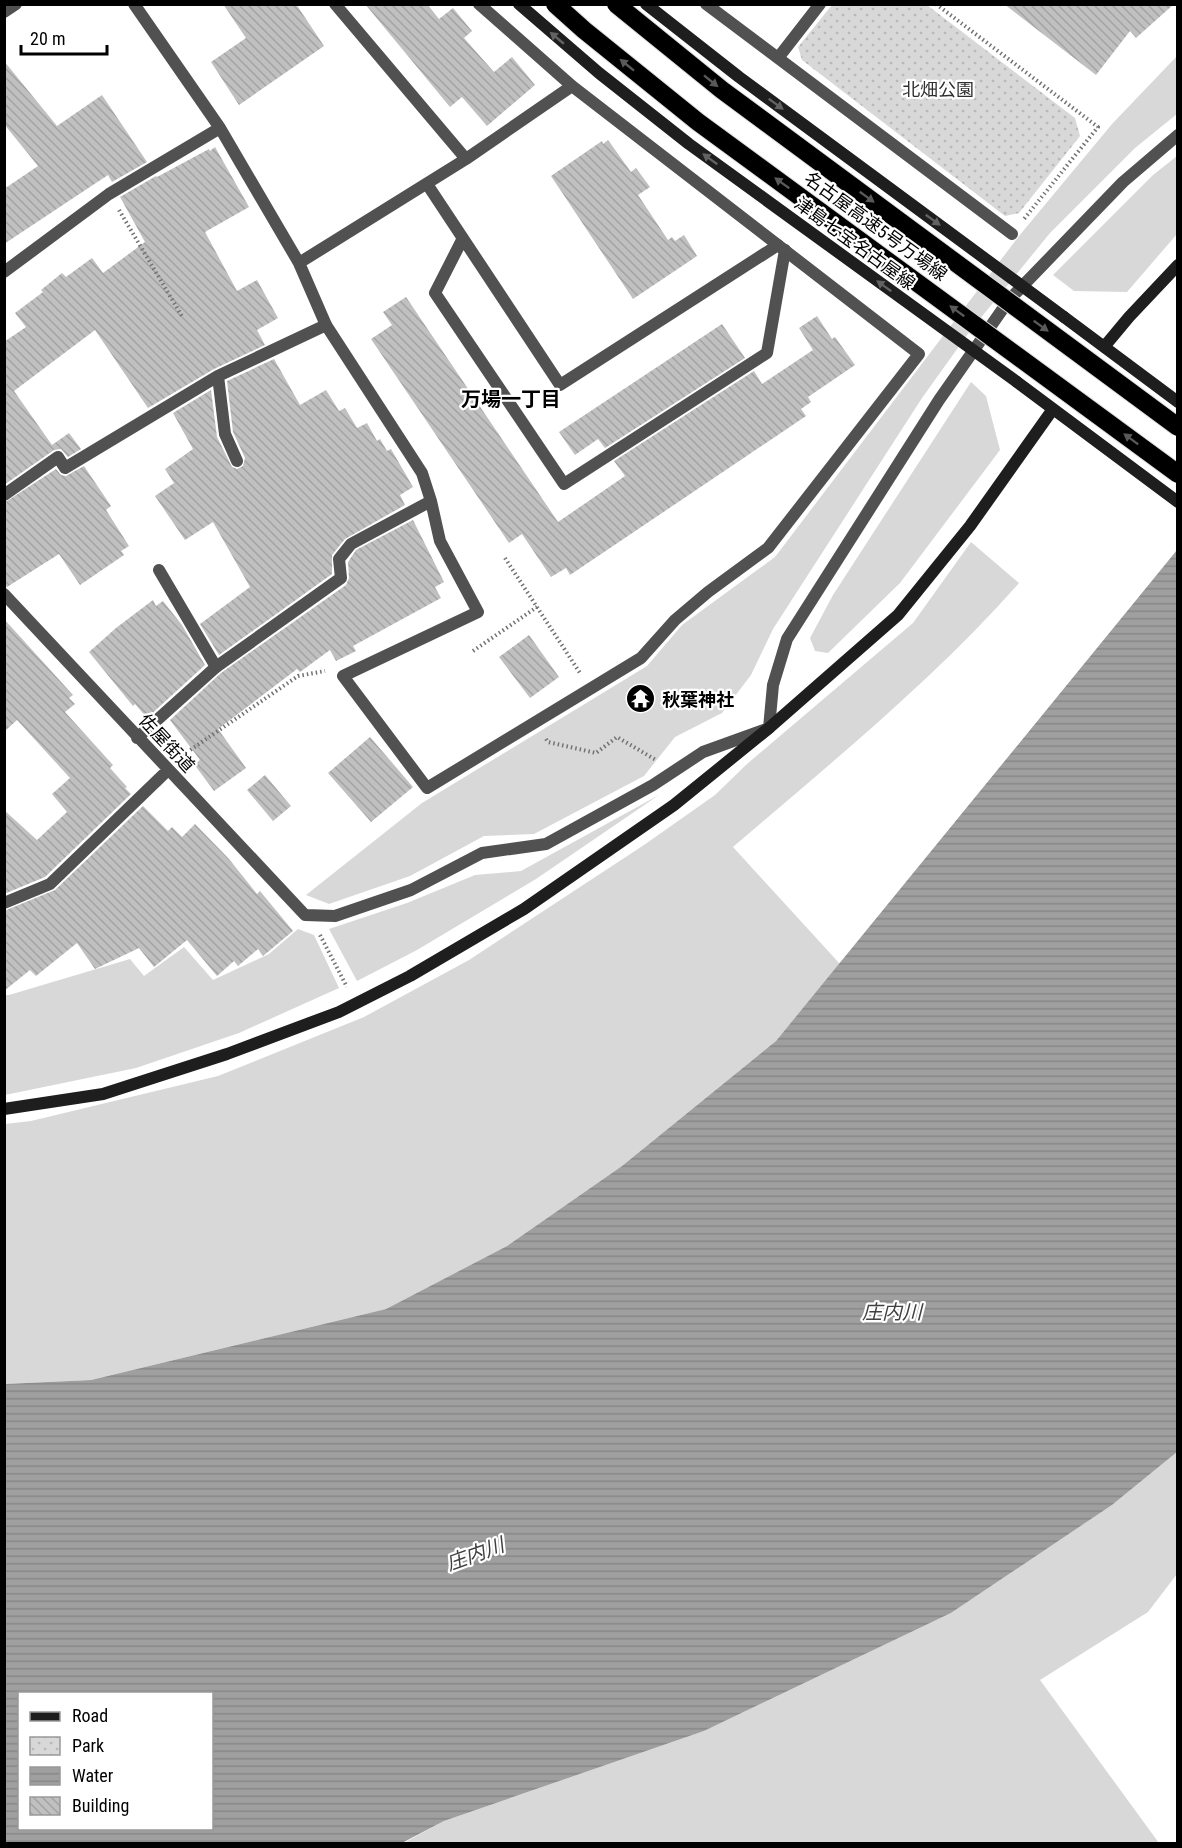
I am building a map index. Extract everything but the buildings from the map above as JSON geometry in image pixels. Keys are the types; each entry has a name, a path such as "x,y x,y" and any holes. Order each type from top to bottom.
{"highway":[{"name":"名古屋高速5号万場線","path":"555,4 698,122 1178,474"},
{"name":"名古屋高速5号万場線","path":"616,4 722,90 1178,427"}],"main road":[{"name":"津島七宝名古屋線","path":"519,4 599,73 689,144 1178,501"},
{"path":"646,4 740,77 1178,402"},
{"path":"1104,347 1178,265"},
{"path":"4,1109 103,1094 227,1054 355,1004 410,976 524,909 674,805 769,728 898,615 970,526 1053,409"}],"street":[{"path":"4,12 16,4"},
{"path":"134,4 220,128 299,263 326,324 422,473 440,541 478,612 343,676 427,788 641,658 675,620 708,592 768,548 919,354 572,86 479,4"},
{"path":"335,4 466,159"},
{"path":"706,4 1012,234"},
{"path":"778,58 820,4"},
{"path":"299,263 466,159 572,86"},
{"path":"4,272 109,194 220,128"},
{"path":"674,771 703,752 769,728 773,686 787,639 945,391 1009,300 1123,182 1178,135"},
{"path":"427,184 560,385 781,248"},
{"path":"463,238 435,293 564,484 767,353 781,248"},
{"path":"4,495 58,457 65,468 218,375 326,324"},
{"path":"218,375 225,434 237,461"},
{"path":"137,738 216,667 341,578 339,559 351,544 431,501"},
{"path":"159,570 216,667"},
{"name":"佐屋街道","path":"4,594 305,915 334,916 411,890 482,852 546,844 674,771"},
{"path":"4,903 50,884 166,768"}],"path":[{"path":"936,4 1098,127 1012,234"},
{"path":"109,194 183,318"},
{"path":"505,558 590,689"},
{"path":"472,651 537,607"},
{"path":"166,768 297,676 322,671 343,676"},
{"path":"548,742 596,753 617,736 674,771"},
{"path":"327,948 336,965"}],"green space":[{"name":"北畑公園","path":"832,5 927,5 1075,118 1080,136 1019,213 1005,216 802,60 798,47"},
{"path":"1177,56 1177,114 1135,148 1050,233 970,331 922,398 773,629 751,675 722,713 675,737 644,776 534,834 484,836 410,876 329,904 306,895 422,803 647,666 682,625 775,557 1019,236 1112,124"},
{"path":"1177,156 1177,234 1127,292 1074,291 1053,275 1153,175"},
{"path":"971,382 986,396 1000,450 900,583 828,653 815,651 810,638 833,595"},
{"path":"971,542 1019,583 917,687 733,847 840,964 776,1041 622,1166 507,1246 386,1309 91,1380 5,1384 5,1124 31,1121 218,1076 364,1017 469,960 644,845 715,795 747,764 913,623"},
{"path":"659,795 536,879 417,950 357,981 329,929 407,903 475,875 521,871"},
{"path":"298,929 314,935 339,988 239,1033 136,1068 5,1095 5,995 130,959 144,976 184,947 213,980 269,954"},
{"path":"1177,1452 1177,1574 1148,1612 1040,1680 1159,1843 402,1844 444,1821 704,1731 951,1613 1112,1505"}],"water":[{"name":"庄内川","path":"1177,550 1177,1452 1112,1505 951,1613 704,1731 444,1821 402,1843 5,1843 5,1384 91,1380 386,1309 507,1246 622,1166 776,1041"}],"place":[{"name":"秋葉神社","path":"641,699"}],"district":[{"name":"万場一丁目","path":"511,399"}]}
